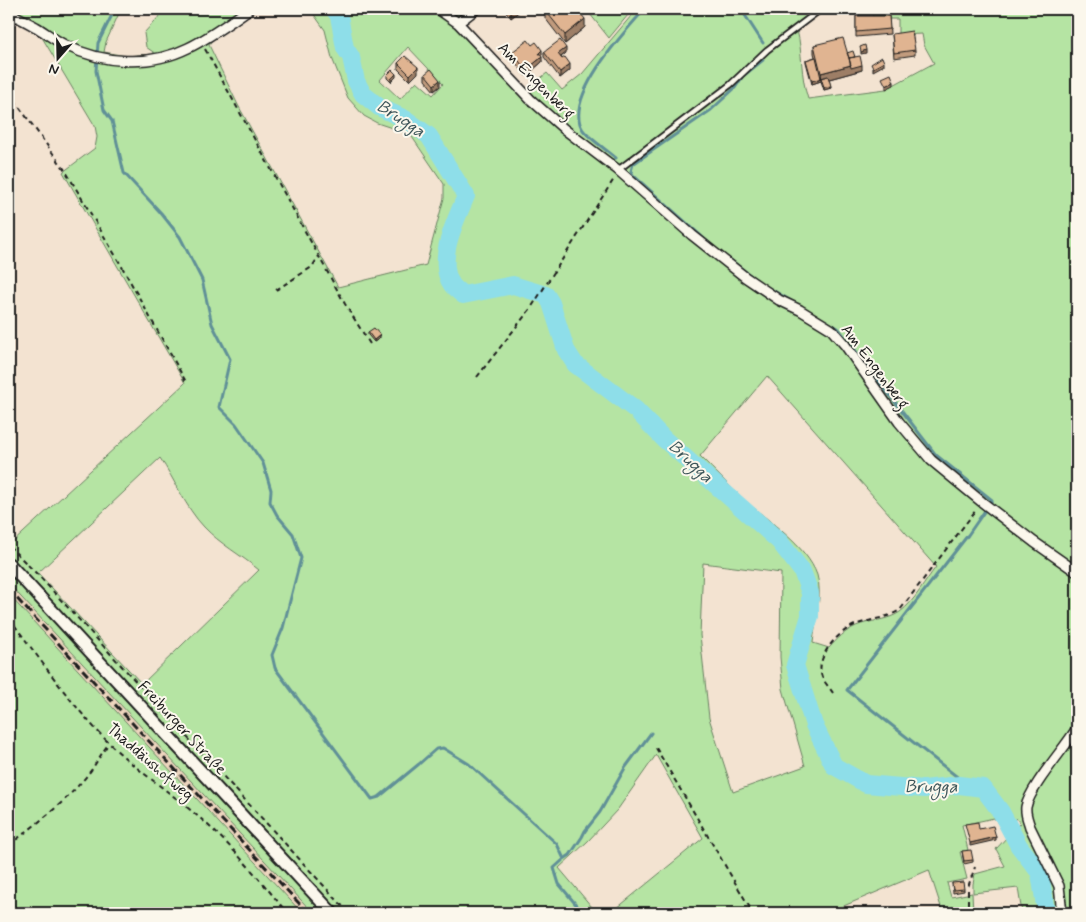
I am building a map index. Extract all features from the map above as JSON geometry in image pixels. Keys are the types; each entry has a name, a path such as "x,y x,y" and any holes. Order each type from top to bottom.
{"street":[{"path":"9,13 35,26 65,45 98,57 148,60 168,57 188,48 249,9"},
{"name":"Am Engenberg","path":"438,9 458,23 530,99 564,129 618,170 692,235 745,277 779,300 800,310 831,330 845,345 899,422 931,460 1034,542 1077,572"},
{"path":"458,23 476,9"},
{"name":"Freiburger Straße","path":"9,564 332,913"},
{"path":"1062,913 1059,886 1030,826 1026,809 1030,797 1041,779 1077,728"}],"lane":[{"path":"618,170 730,85 767,50 821,9"}],"path":[{"path":"200,41 345,304 370,344"},
{"path":"9,93 65,170 186,382"},
{"path":"477,377 531,308 618,170"},
{"path":"276,290 312,267 319,256"},
{"path":"833,693 821,674 823,658 828,648 841,634 854,625 892,616 900,610 982,502"},
{"path":"9,546 51,589 349,913"},
{"name":"Thaddäushofweg","path":"9,618 76,706 109,742 148,778 194,813 218,835 288,913"},
{"path":"9,846 71,793 91,770 109,742"},
{"path":"656,748 754,913"},
{"path":"968,913 968,887 975,867"}],"shaded area":[{"path":"9,584 313,913 302,913 9,595"}],"green space":[{"path":"9,9 121,9 106,42 104,52 126,56 156,54 146,47 144,33 168,9 258,9 211,41 209,45 238,105 338,287 426,265 444,198 444,184 410,134 377,123 364,116 348,98 332,58 325,30 310,9 483,9 465,26 527,89 547,73 562,90 582,74 637,9 824,9 797,30 808,99 886,89 934,63 924,45 922,34 898,35 898,19 873,19 872,9 1077,9 1077,913 1022,913 1018,888 973,893 975,874 1005,866 996,849 1020,823 1016,818 1004,832 994,818 962,825 968,850 960,852 967,879 947,883 951,897 972,893 973,913 943,913 929,870 827,913 611,913 703,838 656,755 618,809 559,868 597,913 313,913 9,584 9,543 10,545 185,383 63,172 95,148 97,137 95,126 40,34","holes":["408,47 443,84 433,95 417,81 400,99 380,80","767,376 936,567 915,597 900,612 890,617 852,628 829,648 813,643 818,609 819,583 812,564 796,544 740,496 700,456","160,458 191,511 204,527 259,570 142,684 38,573","703,563 781,573 780,657 783,689 805,766 733,792 709,718 700,635"]},
{"path":"586,9 633,9 609,38"},
{"path":"9,595 302,913 9,913"}],"building":[{"path":"546,9 577,9 585,19 565,35"},
{"path":"856,16 889,16 890,29 856,32"},
{"path":"912,31 915,50 894,53 892,34"},
{"path":"843,38 851,65 821,73 814,45"},
{"path":"528,40 532,45 536,42 542,50 539,53 542,57 526,70 512,52"},
{"path":"560,40 566,48 558,54 562,59 565,57 570,64 560,72 544,52"},
{"path":"865,45 866,50 861,52 860,47"},
{"path":"853,51 855,57 849,58 847,53"},
{"path":"405,56 418,67 410,75 398,63"},
{"path":"860,56 862,65 851,68 849,58"},
{"path":"816,57 821,78 812,81 806,60"},
{"path":"882,57 884,62 873,68 871,64"},
{"path":"431,69 440,80 434,85 425,74"},
{"path":"392,70 396,74 391,79 387,75"},
{"path":"891,74 894,82 886,86 882,78"},
{"path":"828,76 831,86 824,87 821,78"},
{"path":"374,328 380,335 374,340 368,332"},
{"path":"978,822 979,829 993,826 996,837 970,843 965,824"},
{"path":"971,850 973,860 964,861 962,851"},
{"path":"963,882 964,889 953,890 952,883"}],"waterway":[{"path":"115,9 98,43 96,71 104,110 112,121 124,173 161,213 180,237 202,280 212,324 230,359 219,407 236,424 263,463 271,490 270,502 277,515 293,534 301,558 283,628 272,655 275,668 372,799 379,797 436,749 443,748 469,764 557,844 564,859 554,868 559,884 583,913"},
{"name":"Brugga","path":"334,9 339,16 345,48 351,57 356,81 363,94 379,107 407,120 429,136 466,196 446,252 447,275 452,285 463,295 513,285 546,295 551,303 566,350 575,364 636,410 664,439 779,541 802,571 810,593 810,616 795,665 814,725 834,766 866,784 924,789 959,785 983,788 1001,812 1019,846 1040,873 1046,913"},
{"path":"616,158 583,130 579,117 581,101 588,84 599,66 645,9"},
{"path":"741,9 763,43"},
{"path":"708,242 633,175 631,171 633,164 711,110 735,88 743,76 763,60"},
{"path":"728,258 755,279"},
{"path":"762,284 838,328 936,455 992,500 989,504"},
{"path":"970,787 847,690 968,535 986,509"},
{"path":"564,859 570,855 600,812 625,768 651,733"}],"railway":[{"path":"9,590 308,913"}]}
